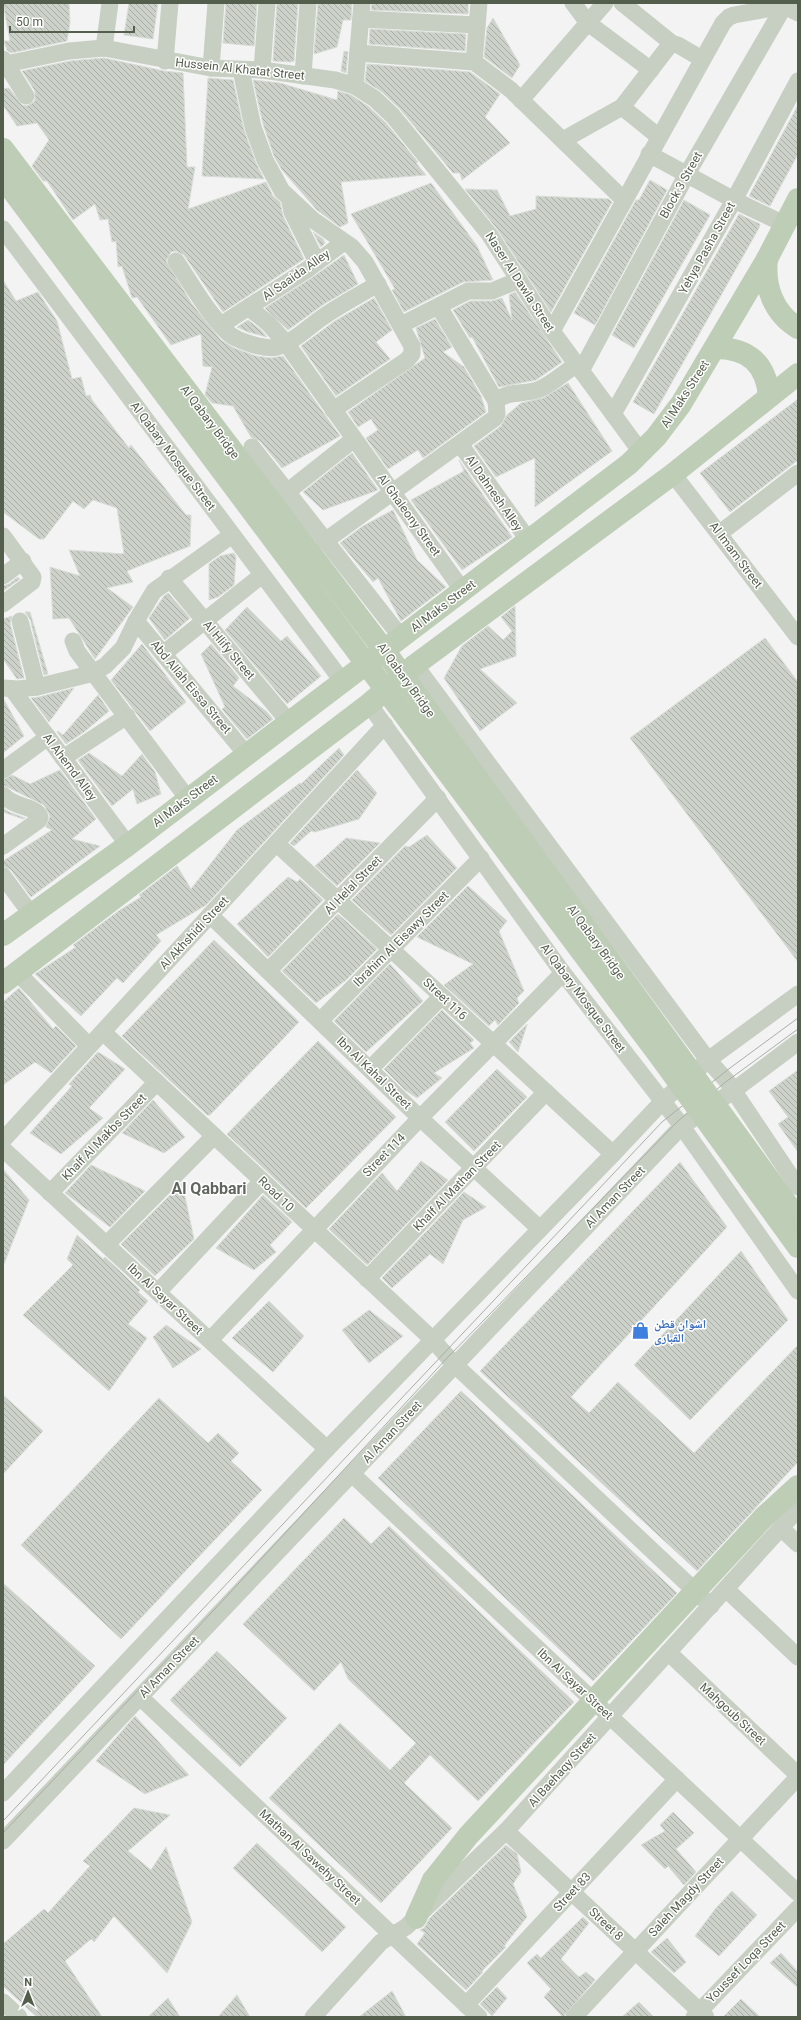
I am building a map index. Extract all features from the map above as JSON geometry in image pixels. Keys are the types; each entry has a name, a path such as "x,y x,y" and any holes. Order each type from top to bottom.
{"main road":[{"name":"Al Qabary Bridge","path":"3,149 384,650 798,1220"},
{"name":"Al Qabary Bridge","path":"3,178 661,1058 798,1247"},
{"name":"Al Maks Street","path":"3,935 128,845 246,754 529,542 616,475 642,452 669,421 715,348 767,258 798,198"},
{"path":"767,258 767,284 771,297 784,317 798,328"},
{"path":"715,348 728,348 742,351 751,357 764,374 769,396"},
{"path":"10,978 369,704 415,665 673,474 798,374"},
{"path":"416,1918 433,1880 468,1836 758,1522 798,1486"}],"street":[{"path":"104,48 110,3"},
{"path":"165,60 170,3"},
{"path":"211,68 216,3"},
{"path":"262,70 267,3"},
{"path":"303,76 308,3"},
{"path":"474,62 479,3"},
{"path":"573,3 588,23 651,70"},
{"path":"521,100 605,3"},
{"path":"622,3 673,44 678,44 702,59"},
{"path":"552,330 623,199 723,23 729,17 790,8"},
{"name":"Block 3 Street","path":"579,367 686,174 790,8"},
{"path":"355,86 361,11 477,25"},
{"path":"563,140 622,107 669,46 673,44"},
{"name":"Hussein Al Khatat Street","path":"4,61 69,51 104,48 211,68 262,70 335,80 355,86 375,99 393,116"},
{"path":"358,53 474,62 521,100 623,199"},
{"path":"4,61 26,96"},
{"path":"241,70 253,127 265,160 282,191 289,200 313,220 344,242 365,262 412,346 412,354 406,360 332,410"},
{"name":"Yehya Pasha Street","path":"613,414 734,200 798,81"},
{"path":"622,107 659,137"},
{"name":"Naser Al Dawla Street","path":"393,116 489,234 552,330 642,452"},
{"path":"649,154 734,200 784,224"},
{"path":"289,200 292,212 317,262"},
{"name":"Al Qabary Mosque Street","path":"3,229 343,682"},
{"name":"Al Saaida Alley","path":"221,325 249,308 344,242"},
{"path":"176,261 229,334 242,342 267,347 275,347 286,343 323,316 378,284"},
{"path":"401,325 440,307 468,291 492,291 519,280"},
{"path":"325,541 460,444 495,418 497,414 496,400 440,307"},
{"name":"Al Ghaleony Street","path":"249,308 268,323 286,343 332,410 463,591"},
{"path":"496,400 505,395 527,394 542,388 579,367"},
{"path":"287,492 354,439"},
{"name":"Al Dahnesh Alley","path":"460,444 529,542"},
{"path":"252,447 401,637"},
{"path":"720,533 798,473"},
{"name":"Al Imam Street","path":"673,474 720,533 798,637"},
{"path":"8,689 37,687 94,672 114,658 123,648 136,621 154,591 169,578 232,535"},
{"path":"3,536 23,561 33,577 32,582 3,604"},
{"path":"3,576 23,561"},
{"path":"163,654 262,575"},
{"name":"Al Hlify Street","path":"169,578 289,722"},
{"path":"20,621 37,687"},
{"name":"Abd Allah Eissa Street","path":"136,621 246,754"},
{"path":"73,641 77,651 188,799"},
{"path":"415,665 708,1060 733,1091 798,1187"},
{"name":"Al Ahemd Alley","path":"8,689 48,737 128,845"},
{"name":"Al Qabary Mosque Street","path":"369,704 563,973 681,1127 798,1290"},
{"path":"63,758 126,716"},
{"name":"Al Akhshidi Street","path":"3,1140 385,725"},
{"path":"3,770 48,737"},
{"path":"3,795 16,805 35,810 40,817 40,820 3,846"},
{"name":"Al Helal Street","path":"268,971 438,798"},
{"name":"Street 116","path":"277,844 614,1154"},
{"name":"Ibrahim Al Eisawy Street","path":"320,1021 481,858"},
{"path":"3,876 31,914"},
{"name":"Ibn Al Kahal Street","path":"210,915 420,1118 540,1229"},
{"name":"Street 114","path":"210,1340 313,1229 563,973"},
{"path":"10,978 89,1046"},
{"path":"3,1793 327,1449 614,1154 662,1102 708,1060 798,994"},
{"path":"370,1069 442,996"},
{"name":"Road 10","path":"103,1032 432,1340 454,1364 711,1606"},
{"name":"Al Aman Street","path":"3,1841 352,1474 454,1364 681,1127 733,1091 798,1042"},
{"name":"Khalf Al Makbs Street","path":"50,1193 157,1082"},
{"name":"Khalf Al Mathan Street","path":"367,1279 546,1092"},
{"path":"107,1244 214,1136"},
{"name":"Ibn Al Sayar Street","path":"3,1149 327,1449"},
{"path":"158,1292 262,1181"},
{"name":"Ibn Al Sayar Street","path":"352,1474 798,1893"},
{"name":"Al Baehaqy Street","path":"313,2017 381,1942 391,1934 406,1927 506,1831 611,1717 668,1652 727,1590 798,1509"},
{"path":"781,1528 798,1544"},
{"path":"727,1590 798,1657"},
{"name":"Mahgoub Street","path":"668,1652 798,1776"},
{"name":"Mathan Al Sawehy Street","path":"140,1697 479,2017"},
{"name":"Saleh Magdy Street","path":"574,2017 798,1776"},
{"name":"Street 83","path":"466,2005 677,1779"},
{"name":"Street 8","path":"506,1831 636,1952 700,2015"},
{"name":"Youssef Loqa Street","path":"700,2015 798,1908"},
{"path":"3,2002 18,2017"}],"building":[{"path":"3,3 69,3 70,23 67,41 11,53 7,50 4,41 10,41"},
{"path":"129,3 158,3 153,39 124,35"},
{"path":"226,3 257,3 254,46 223,43"},
{"path":"277,3 298,3 294,61 291,62 273,61"},
{"path":"318,3 352,3 351,20 343,20 337,47 314,54"},
{"path":"372,3 468,3 468,14 371,10"},
{"path":"493,18 520,65 512,78 484,57 487,28"},
{"path":"370,29 466,34 465,51 369,44"},
{"path":"344,51 348,52 346,73 341,71"},
{"path":"104,58 164,71 183,73 187,167 195,167 188,209 266,182 273,196 280,202 283,216 304,259 223,312 184,255 176,251 171,252 166,261 192,304 221,340 234,348 256,356 271,358 283,356 340,436 282,468 260,441 251,437 233,406 212,403 205,395 212,367 203,366 201,334 171,345 137,297 132,298 122,266 118,267 116,241 112,242 108,219 100,220 95,204 73,220 47,181 43,181 32,166 49,140 37,123 17,126 3,105 3,89 9,88 22,105 27,106 35,101 35,91 22,71 70,61"},
{"path":"367,64 470,72 500,94 485,117 510,143 462,180 460,173 453,173 400,109 382,92 365,81"},
{"path":"208,78 233,80 244,130 256,163 264,179 202,176"},
{"path":"253,80 280,83 337,100 338,91 351,95 369,107 386,123 418,162 416,163 426,175 341,182 348,223 340,227 317,210 282,170 274,156 263,124"},
{"path":"798,105 798,154 770,206 749,196"},
{"path":"650,180 667,190 595,325 574,313 636,200 639,200"},
{"path":"431,183 477,246 493,280 463,282 404,312 392,290 395,289 351,214"},
{"path":"465,189 497,190 510,216 536,209 536,196 609,199 612,202 551,312 497,229"},
{"path":"684,200 710,215 634,348 612,335"},
{"path":"739,214 760,224 759,228 654,414 633,402"},
{"path":"313,232 323,239 325,243 321,247"},
{"path":"344,255 358,284 324,304 288,330 265,308 313,277"},
{"path":"3,280 16,301 38,292 57,321 72,379 81,377 86,396 90,395 92,400 129,448 131,445 186,515 191,515 190,546 127,571 133,582 107,588 133,607 95,659 69,618 53,619 50,567 80,576 69,550 124,554 117,508 93,500 84,509 73,501 44,539 39,539 3,512"},
{"path":"515,292 562,362 536,380 499,387 472,337 470,338 453,310 470,301 492,301 502,298 512,320 509,295"},
{"path":"374,298 392,330 376,342 390,359 336,396 301,346 335,321"},
{"path":"435,319 452,347 443,352 464,367 481,396 486,412 423,458 418,450 388,469 366,438 378,430 371,419 358,427 348,412 425,358 416,328"},
{"path":"248,320 261,330 267,337 248,332 237,327"},
{"path":"568,383 612,451 535,507 535,458 496,477 474,446 501,426 507,415 521,403 543,398"},
{"path":"798,399 798,460 730,512 700,473"},
{"path":"352,453 378,490 323,510 303,492"},
{"path":"459,460 512,537 462,570 411,500 464,471"},
{"path":"393,510 417,560 446,587 401,621 378,578 373,582 340,543 363,526"},
{"path":"234,553 236,557 234,585 218,597 209,600 209,564 220,556"},
{"path":"18,577 20,579 3,591 3,586 9,584"},
{"path":"168,593 190,618 165,640 149,618 164,596"},
{"path":"515,606 516,656 480,669 517,703 480,731 444,678 462,646 488,626 503,640 512,631 501,617"},
{"path":"247,607 281,641 287,636 321,676 287,704 225,630"},
{"path":"25,612 30,612 48,674 44,675 30,619"},
{"path":"12,616 10,623 24,678 17,679 3,659 3,619"},
{"path":"765,638 798,682 798,962 630,738"},
{"path":"142,644 186,702 150,731 111,680"},
{"path":"211,644 239,678 233,686 266,711 273,719 247,739 222,709 225,707 201,654"},
{"path":"74,688 49,722 31,698 39,697"},
{"path":"98,695 109,711 84,732 66,744 57,732 58,731 63,735"},
{"path":"3,698 24,736 3,753"},
{"path":"339,748 344,755 206,905 156,935 161,941 123,983 117,978 81,1016 35,974 76,947 73,945 120,910 141,897 139,895 177,866 191,889 237,830 300,783 301,784"},
{"path":"89,753 122,776 142,754 155,772 161,794 137,804 133,789 112,806 78,760"},
{"path":"60,770 96,819 72,839 100,846 31,897 11,870 3,866 3,861 52,830 46,827 50,816 44,805 3,785 3,780 12,775 30,784"},
{"path":"357,770 377,793 359,819 315,832 311,831 294,846 290,843"},
{"path":"3,808 25,818 23,819 3,812"},
{"path":"427,835 457,868 391,935 352,900 405,846 409,847"},
{"path":"346,838 380,843 337,886 315,866"},
{"path":"288,877 297,882 300,879 323,900 268,957 237,924"},
{"path":"468,886 507,921 499,931 524,991 517,998 519,1003 498,1025 495,1020 489,1026 444,985 473,964 417,937"},
{"path":"338,914 377,949 346,980 316,1003 282,971"},
{"path":"214,940 299,1022 210,1115 207,1115 122,1036"},
{"path":"390,964 423,1001 366,1052 334,1021"},
{"path":"19,988 53,1029 56,1026 76,1046 51,1073 35,1062 3,1085 3,1002"},
{"path":"442,1010 474,1040 470,1043 474,1048 434,1073 442,1078 417,1098 405,1090 384,1069"},
{"path":"527,1025 518,1052 509,1042"},
{"path":"318,1041 396,1117 306,1208 227,1134"},
{"path":"98,1052 125,1069 89,1108 103,1118 61,1154 30,1133 72,1086 69,1084"},
{"path":"497,1069 527,1097 474,1151 445,1122"},
{"path":"798,1070 798,1152 778,1124 788,1117 769,1091"},
{"path":"153,1100 185,1137 164,1153 122,1133"},
{"path":"421,1161 448,1180 367,1265 329,1229 382,1173 397,1191"},
{"path":"680,1162 727,1227 571,1397 589,1413 618,1382 694,1453 798,1345 798,1462 697,1571 480,1371"},
{"path":"91,1165 145,1191 110,1227 65,1193"},
{"path":"3,1169 29,1200 4,1264 3,1264"},
{"path":"182,1183 194,1239 155,1276 121,1244"},
{"path":"464,1192 486,1207 463,1220 443,1264 430,1254 392,1288 382,1278"},
{"path":"263,1195 292,1222 270,1245 276,1252 254,1270 216,1248"},
{"path":"77,1235 103,1259 105,1257 140,1290 138,1292 148,1301 128,1324 147,1338 109,1391 23,1315 73,1265 67,1259"},
{"path":"741,1251 788,1320 690,1420 634,1365"},
{"path":"269,1301 304,1336 273,1372 232,1338"},
{"path":"369,1310 403,1336 369,1363 342,1330"},
{"path":"166,1325 201,1349 173,1368 153,1337"},
{"path":"461,1391 677,1593 593,1681 378,1478"},
{"path":"3,1395 43,1431 3,1474"},
{"path":"159,1398 208,1443 218,1433 239,1453 231,1461 262,1490 121,1639 21,1545"},
{"path":"344,1518 371,1544 389,1526 574,1702 478,1801 430,1755 404,1783 452,1828 381,1903 269,1798 340,1723 390,1770 416,1743 348,1679 341,1662 314,1691 243,1624"},
{"path":"3,1583 95,1666 3,1765"},
{"path":"217,1651 287,1718 240,1767 170,1700"},
{"path":"135,1716 189,1775 145,1794 96,1761"},
{"path":"134,1808 170,1815 128,1851 151,1870 166,1847 192,1922 167,1973 114,1916 94,1942 91,1939 65,1961 102,2017 37,2017 3,1986 3,1944 44,1909 48,1913 90,1866 83,1861"},
{"path":"673,1812 694,1833 676,1849 696,1872 684,1885 668,1866 665,1869 641,1845 665,1831 660,1825"},
{"path":"257,1843 346,1927 322,1952 233,1868"},
{"path":"506,1845 517,1854 521,1872 513,1884 527,1917 504,1946 506,1947 482,1971 483,1972 466,1990 417,1944 425,1933 420,1930 424,1928 430,1918"},
{"path":"732,1891 757,1915 719,1956 695,1936 716,1908"},
{"path":"583,1917 589,1923 561,1959 579,1977 586,1972 595,1980 563,2017 544,1997 551,1989 527,1963 537,1954 541,1958"},
{"path":"667,1938 686,1962 674,1973 651,1952"},
{"path":"781,1953 798,1972 798,1988 770,1963"},
{"path":"497,1987 507,1998 492,2016 480,2004"},
{"path":"392,1991 406,2017 359,2017"},
{"path":"237,1995 250,2017 218,2017"},
{"path":"168,1998 180,2017 148,2017"},
{"path":"741,1999 760,2017 723,2017"},
{"path":"639,2002 654,2017 622,2017"}],"tram line":[{"path":"3,1821 662,1122 730,1068 798,1018"},
{"path":"3,1833 214,1610 448,1357 678,1121 727,1081 798,1029"}],"place":[{"name":"اشوان قطن القبارى","path":"641,1331"}],"district":[{"name":"Al Qabbari","path":"209,1188"}]}
